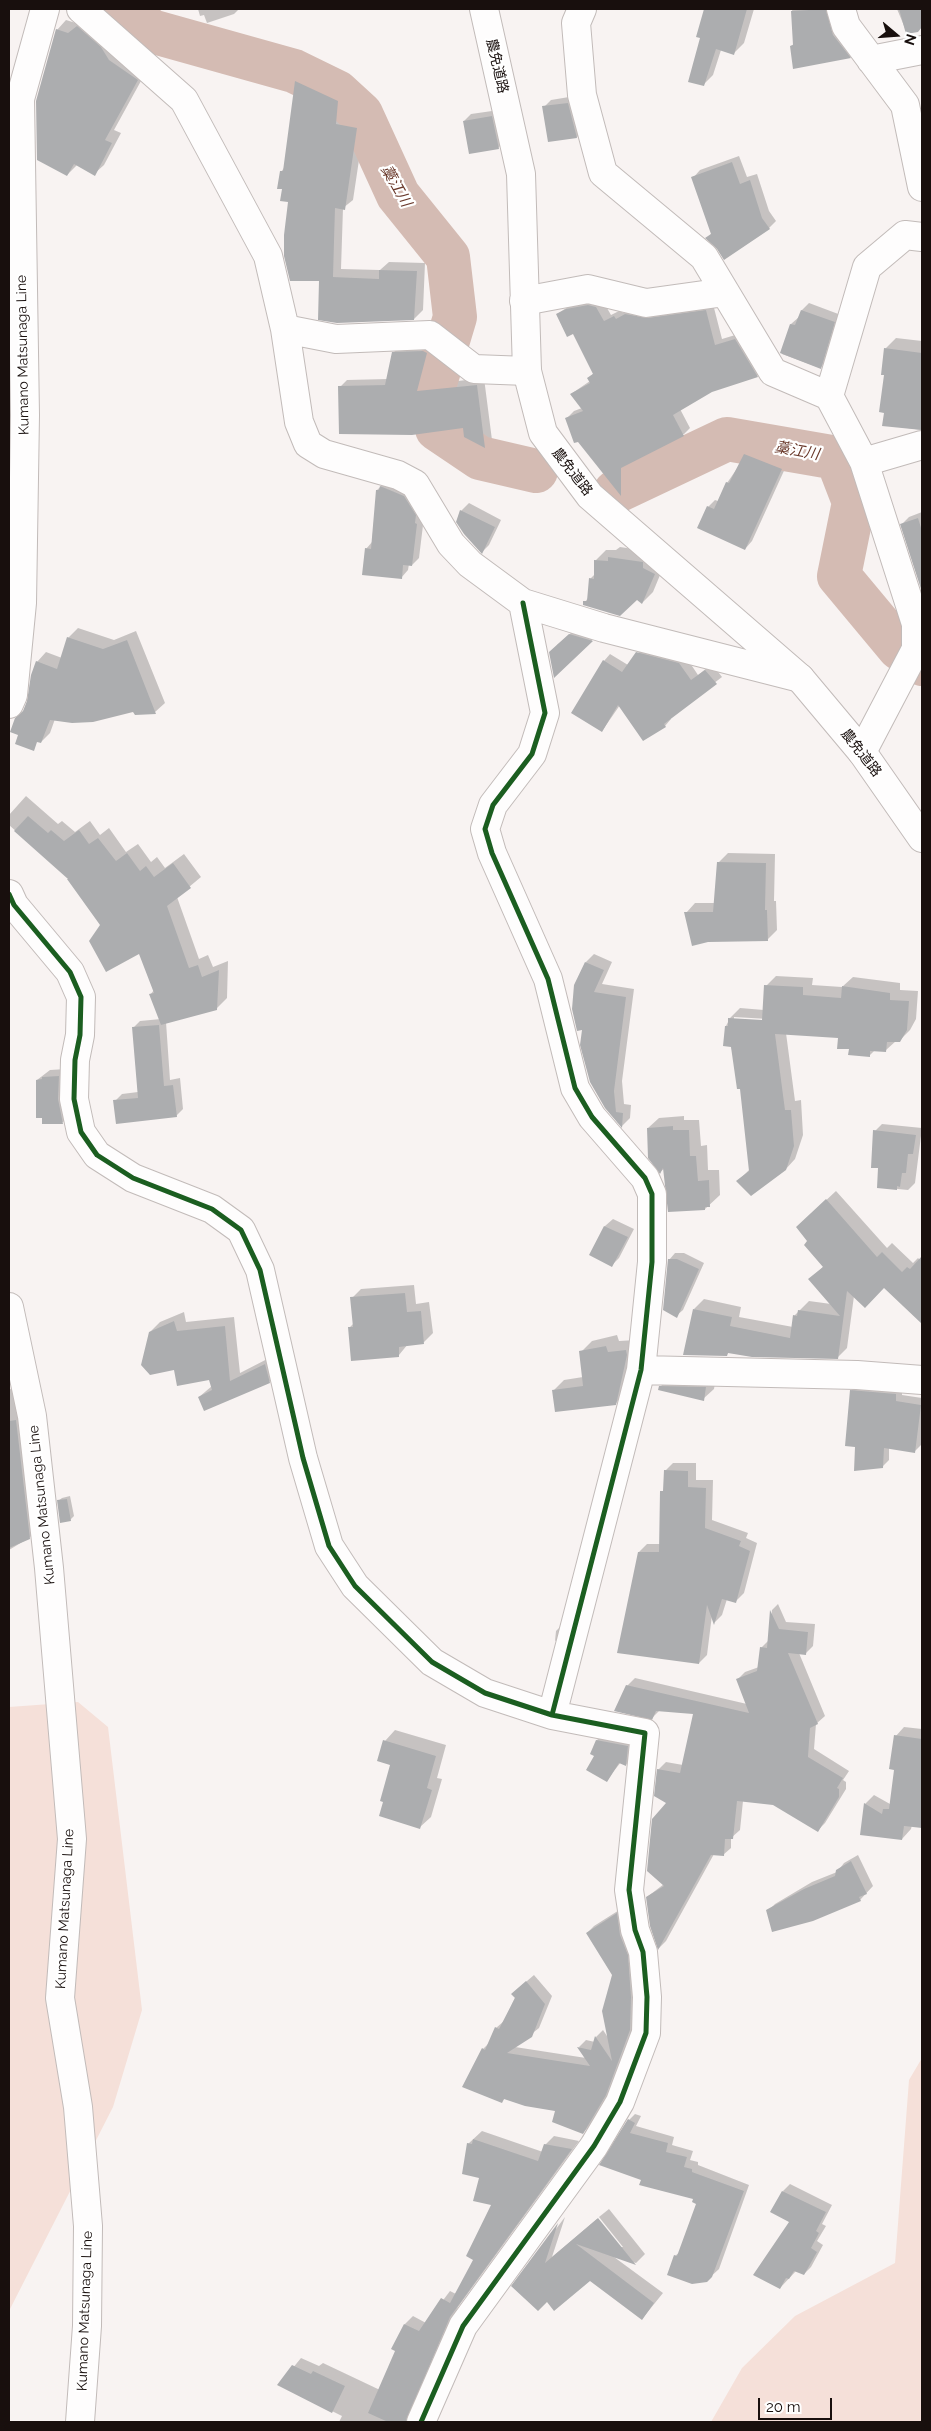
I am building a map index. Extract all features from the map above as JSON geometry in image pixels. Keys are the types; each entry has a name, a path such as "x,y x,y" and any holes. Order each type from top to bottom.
{"street":[{"name":"Kumano Matsunaga Line","path":"9,704 13,695 22,603 25,415 20,99 45,9"},
{"path":"81,9 184,100 268,256 285,329 299,422 308,444 324,454 398,475 415,484 451,544 470,564 524,604 604,628 800,678"},
{"name":"農免道路","path":"484,9 521,174 526,371 543,433 590,496 800,678 862,752 922,838"},
{"path":"582,9 576,23 582,95 603,173 704,257 773,372 830,396 864,462 916,624 912,656 862,752"},
{"path":"841,9 846,26 905,106 922,187"},
{"path":"872,60 922,50"},
{"path":"830,396 867,267 905,235 922,237"},
{"path":"524,301 588,290 646,303 725,292"},
{"path":"285,329 336,339 430,335 474,369 526,371"},
{"path":"864,462 922,445"},
{"path":"524,604 545,713 532,754 493,805 485,829 492,853 548,979 576,1088 592,1117 645,1178 652,1194 652,1262 641,1370 552,1715"},
{"path":"9,894 14,905 70,972 81,997 80,1036 75,1060 74,1089 81,1132 97,1155 133,1178 212,1209 241,1230 260,1270 303,1458 330,1546 355,1586 432,1662 485,1694 552,1715 645,1732 629,1890 635,1930 643,1952 648,1997 646,2033 616,2110 594,2146 463,2326 421,2422"},
{"name":"Kumano Matsunaga Line","path":"9,1307 32,1416 49,1568 72,1838 60,1998 78,2107 88,2226 87,2326 80,2422"},
{"path":"641,1370 856,1375 922,1380"}],"shaded area":[{"path":"78,1702 108,1727 142,2010 113,2107 9,2311 9,1707"},
{"path":"922,2058 922,2422 711,2422 742,2368 795,2316 895,2263 909,2080"}],"building":[{"path":"704,9 747,9 734,55 716,49 704,86 688,82 700,38 696,37"},
{"path":"826,9 833,35 851,58 793,69 790,46 793,45 791,11"},
{"path":"899,9 922,9 922,27 918,32 906,34"},
{"path":"77,26 101,47 109,60 138,80 105,140 112,143 95,176 74,164 67,176 37,160 36,101 56,29 68,33"},
{"path":"295,81 338,101 336,124 357,128 345,210 335,208 333,277 379,279 379,270 417,271 414,320 337,323 318,320 319,281 290,281 284,256 284,235 288,202 280,201 282,189 277,189 280,171 283,171"},
{"path":"568,103 577,138 548,142 542,106"},
{"path":"492,116 499,149 469,154 463,121"},
{"path":"732,162 740,184 750,180 762,218 770,229 724,260 717,249 705,238 711,234 691,177"},
{"path":"588,305 596,307 604,321 614,316 616,319 625,314 648,318 706,310 715,345 735,339 758,377 712,392 673,415 684,436 621,468 621,496 578,442 574,443 565,418 583,411 570,394 590,383 587,378 593,374 573,334 567,337 556,314 566,309"},
{"path":"801,310 835,322 821,369 780,353 790,324 795,325"},
{"path":"884,348 922,353 922,430 882,426 884,413 879,412 884,375 881,375"},
{"path":"423,351 427,353 417,391 477,385 485,448 464,437 463,428 412,435 339,434 338,386 385,385 392,352"},
{"path":"744,454 782,469 745,550 697,528 707,506 714,509 726,482 729,483"},
{"path":"380,486 404,496 416,515 415,523 417,524 412,566 403,565 402,579 362,575 365,548 371,549 376,490 379,490"},
{"path":"460,510 495,527 482,554 456,522"},
{"path":"918,518 922,531 921,589 900,524"},
{"path":"608,557 643,562 643,568 655,574 642,604 637,600 620,616 583,605 583,601 587,601 589,578 594,579 594,560 608,561"},
{"path":"569,634 593,641 554,678 549,652"},
{"path":"67,637 103,649 127,640 156,714 135,715 133,712 93,722 72,723 50,720 41,743 37,742 34,751 15,744 18,735 10,732 15,718 23,711 27,701 31,675 36,661 57,669"},
{"path":"636,652 679,663 691,680 705,670 717,684 664,724 666,727 643,741 618,705 602,732 571,713 603,660 622,672"},
{"path":"28,816 48,833 51,830 64,841 79,830 89,844 98,838 116,861 127,853 140,871 146,866 154,877 173,863 191,888 167,906 189,968 198,965 202,977 219,970 217,1010 161,1025 149,994 154,993 139,954 106,972 89,941 100,925 68,879 14,831"},
{"path":"717,862 766,863 765,910 767,910 768,941 708,942 692,946 684,912 713,912"},
{"path":"585,962 604,970 594,992 626,997 614,1091 616,1112 623,1113 622,1128 605,1108 590,1082 580,1045 582,1030 577,1031 572,1009 574,985"},
{"path":"764,985 803,987 803,995 841,998 842,986 890,993 890,1000 909,1001 907,1030 900,1042 887,1042 886,1052 870,1051 870,1057 848,1055 849,1049 837,1049 838,1038 775,1034 785,1110 791,1110 794,1146 786,1170 751,1196 736,1181 749,1171 740,1089 737,1089 731,1047 723,1046 725,1026 728,1026 728,1018 762,1020"},
{"path":"159,1025 164,1086 173,1085 177,1117 116,1124 113,1100 138,1098 132,1027"},
{"path":"59,1076 58,1099 63,1124 42,1124 42,1118 36,1118 36,1080 42,1079 42,1077"},
{"path":"673,1126 673,1130 689,1130 690,1156 696,1156 698,1181 709,1180 710,1207 705,1207 705,1210 668,1212 663,1168 660,1174 648,1158 647,1128"},
{"path":"873,1130 916,1135 913,1154 908,1154 906,1173 902,1173 900,1187 897,1186 897,1190 877,1188 878,1168 871,1168"},
{"path":"826,1199 877,1257 882,1252 902,1272 907,1267 910,1269 922,1256 922,1324 884,1288 865,1308 847,1291 838,1359 752,1357 728,1353 727,1356 683,1355 693,1309 732,1317 730,1326 790,1338 793,1315 797,1316 798,1310 840,1316 808,1279 823,1267 804,1245 807,1241 796,1227"},
{"path":"604,1226 628,1237 612,1267 589,1255"},
{"path":"668,1259 677,1259 699,1269 677,1318 663,1310"},
{"path":"405,1293 407,1312 421,1311 424,1344 399,1347 399,1357 351,1361 348,1327 353,1327 350,1297"},
{"path":"174,1321 177,1331 225,1326 230,1381 265,1364 270,1383 204,1411 198,1397 212,1390 209,1380 177,1386 174,1370 150,1375 141,1365 149,1332"},
{"path":"606,1346 608,1352 626,1350 627,1355 616,1405 555,1412 552,1390 583,1386 579,1351"},
{"path":"659,1386 706,1387 704,1401 658,1390"},
{"path":"850,1390 896,1394 896,1401 921,1405 915,1453 884,1448 883,1468 854,1471 855,1447 845,1446"},
{"path":"16,1420 30,1539 9,1548 9,1421"},
{"path":"664,1470 688,1471 688,1487 706,1488 705,1528 741,1541 739,1546 750,1551 736,1603 722,1599 714,1625 707,1605 699,1664 617,1653 638,1552 659,1552 660,1491 663,1491"},
{"path":"67,1499 71,1521 60,1523 57,1500"},
{"path":"770,1610 779,1629 808,1632 806,1655 788,1653 818,1724 810,1728 808,1757 843,1778 837,1788 839,1789 839,1797 818,1832 773,1805 737,1801 733,1839 725,1839 724,1856 711,1855 658,1950 650,1926 646,1897 664,1886 647,1871 652,1819 666,1803 654,1796 657,1769 680,1773 693,1714 656,1711 652,1720 614,1711 626,1685 749,1713 736,1679 757,1671 760,1647 767,1648"},
{"path":"894,1735 922,1739 922,1828 904,1826 902,1840 860,1835 864,1803 882,1814 883,1809 889,1809 894,1770 889,1769"},
{"path":"383,1740 436,1756 427,1788 432,1790 420,1829 379,1816 383,1802 380,1801 390,1765 377,1761"},
{"path":"596,1740 628,1746 626,1766 619,1763 607,1782 586,1770 594,1756 590,1754"},
{"path":"851,1861 867,1894 859,1897 861,1901 813,1921 772,1932 766,1910 804,1889 835,1876 836,1870"},
{"path":"617,1913 620,1935 628,1955 631,1997 630,2030 606,2095 583,2134 552,2122 555,2111 525,2106 504,2099 502,2103 462,2087 482,2048 485,2050 495,2027 499,2029 515,1998 511,1994 526,1981 545,2004 532,2037 507,2053 590,2066 577,2047 591,2050 595,2036 612,2061 602,2011 612,1975 586,1933"},
{"path":"628,2119 635,2123 630,2133 668,2143 666,2152 687,2157 684,2167 692,2169 692,2172 744,2191 712,2277 707,2282 692,2284 667,2275 674,2255 677,2256 696,2204 692,2202 693,2199 639,2185 641,2180 599,2165"},
{"path":"473,2139 538,2161 544,2144 572,2149 450,2317 406,2422 388,2422 368,2413 395,2351 391,2349 404,2324 419,2331 441,2298 450,2303 473,2260 466,2256 491,2205 473,2201 479,2178 462,2174 467,2143 472,2144"},
{"path":"782,2191 826,2212 816,2231 819,2233 811,2248 817,2252 804,2275 794,2271 789,2279 786,2278 780,2289 753,2275 789,2222 770,2212"},
{"path":"598,2218 636,2265 576,2244 654,2303 642,2320 590,2281 554,2311 547,2302 538,2311 511,2286 558,2223 545,2263"},
{"path":"292,2365 311,2374 313,2371 345,2386 332,2413 277,2385"}],"waterway":[{"name":"藁江川","path":"125,9 151,31 294,71 337,92 361,114 398,195 448,257 455,317 431,397 437,429 480,458 536,471"},
{"name":"藁江川","path":"615,492 727,439 837,458 854,502 839,576 899,648 922,664"}],"cycle path":[{"path":"523,603 545,713 532,754 493,805 485,829 492,853 548,979 575,1088 592,1117 645,1178 652,1194 652,1262 641,1370 552,1715"},
{"path":"9,894 14,905 70,972 81,997 80,1035 75,1060 74,1099 81,1132 97,1155 133,1178 212,1209 241,1230 260,1270 303,1458 329,1546 355,1586 432,1662 485,1693 552,1715 645,1733 629,1890 635,1930 643,1952 647,1997 646,2033 620,2102 594,2146 463,2326 421,2422"}]}
